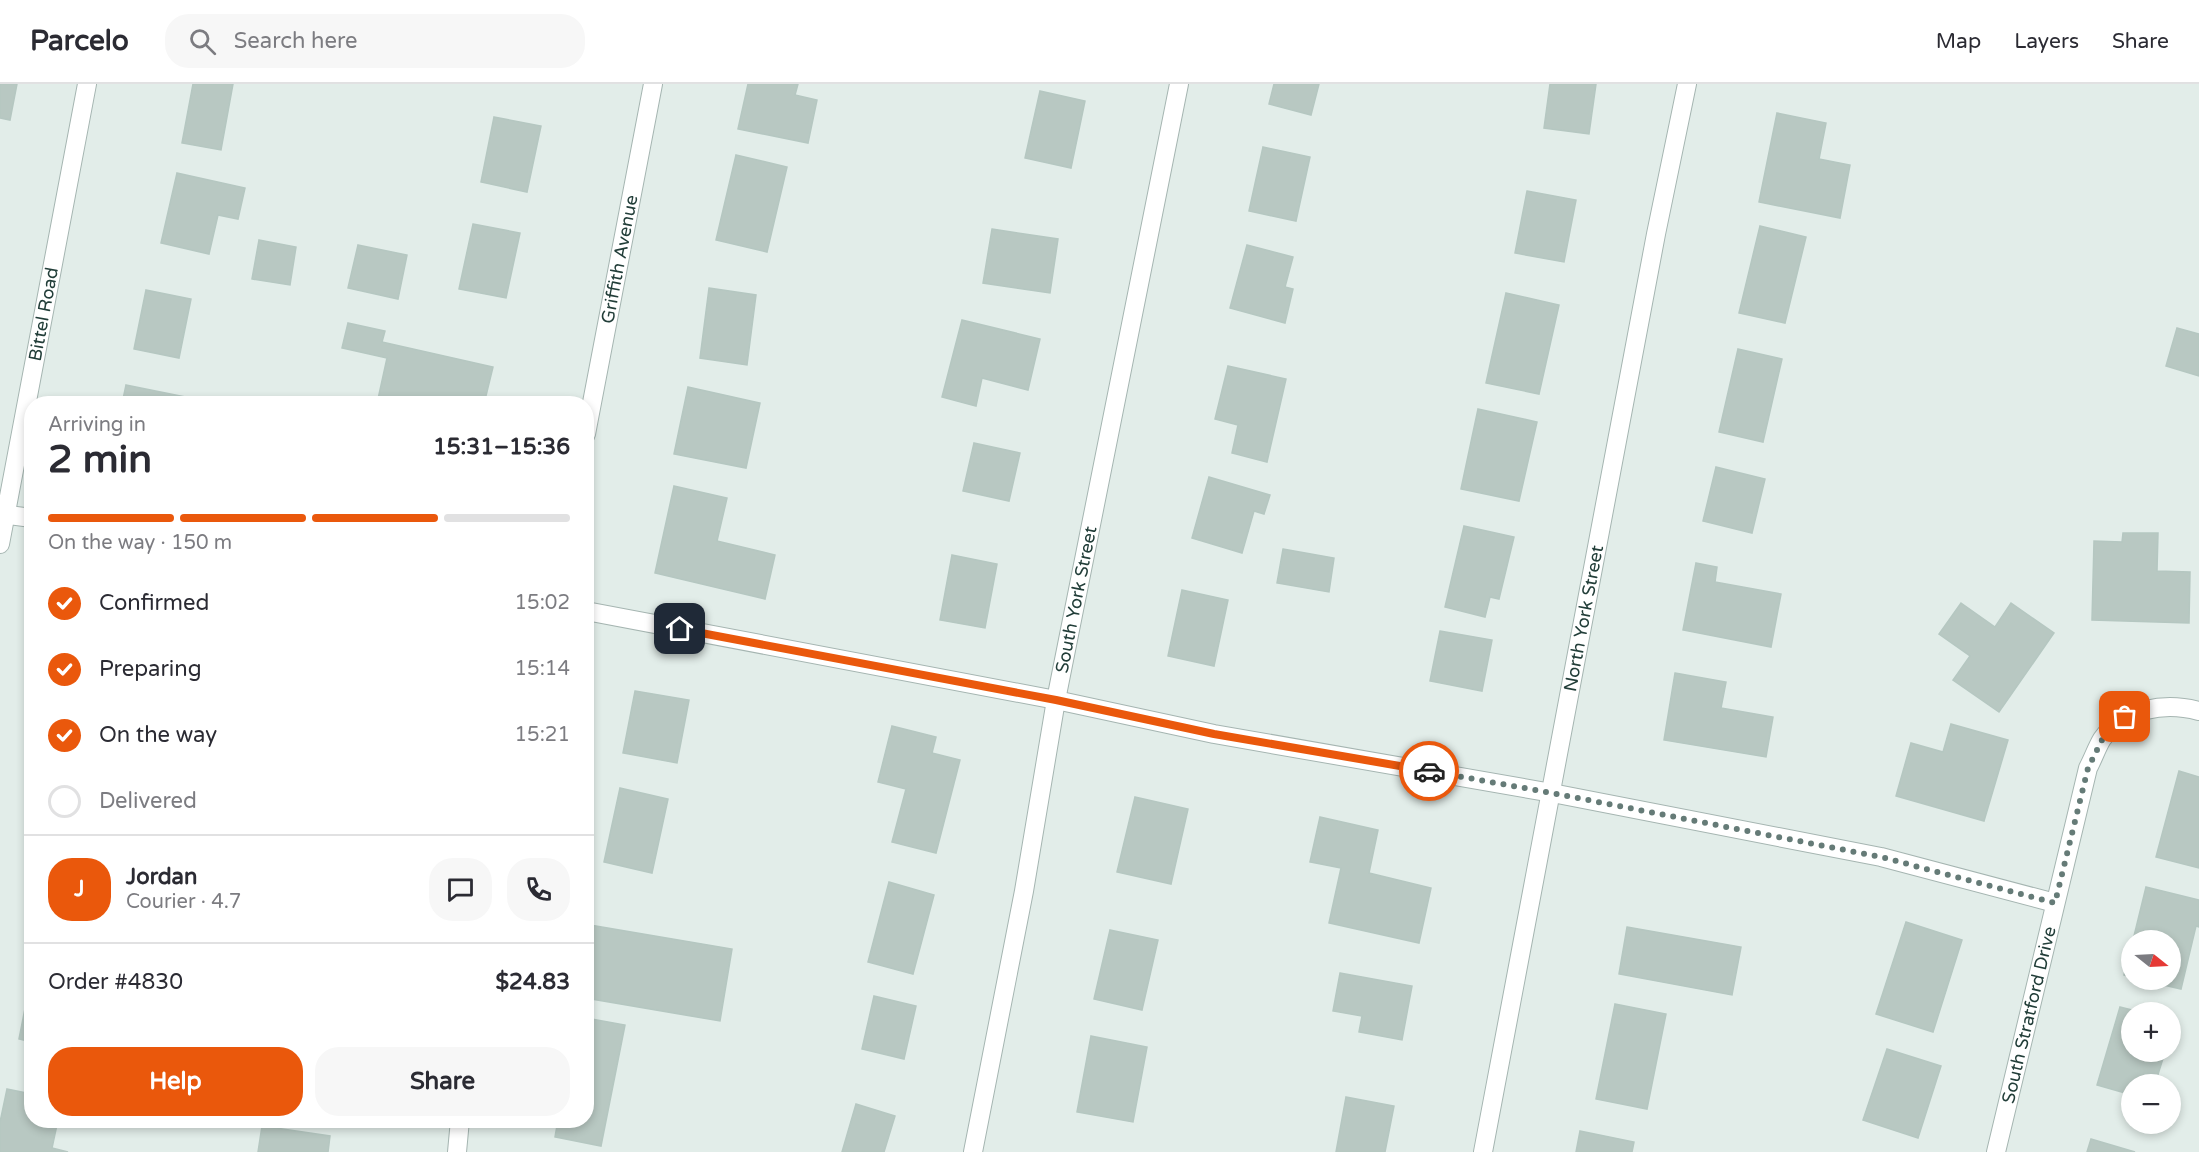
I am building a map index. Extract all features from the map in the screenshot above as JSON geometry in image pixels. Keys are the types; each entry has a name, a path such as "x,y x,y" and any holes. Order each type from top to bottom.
{"street":[{"name":"Bittel Road","path":"25,396 87,84"},
{"name":"Griffith Avenue","path":"593,396 653,84"},
{"name":"South York Street","path":"973,1152 1024,891 1056,700 1179,84"},
{"name":"North York Street","path":"1483,1152 1656,234 1687,84"},
{"name":"Bittel Road","path":"0,544 2,514 24,403"},
{"path":"2,514 24,517"},
{"path":"594,613 1056,700 1214,734 1552,793 1881,857 2055,903"},
{"name":"South Stratford Drive","path":"1996,1152 2088,768 2103,738 2125,717 2154,707 2186,707 2199,711"},
{"path":"457,1152 459,1128"}],"building":[{"path":"0,84 17,84 10,120 0,118"},
{"path":"193,84 233,84 221,150 182,143"},
{"path":"748,84 798,84 795,95 817,100 808,143 738,129"},
{"path":"1274,84 1319,84 1311,115 1269,104"},
{"path":"1550,84 1596,84 1589,134 1544,128"},
{"path":"1040,91 1085,101 1071,168 1025,158"},
{"path":"1777,113 1826,123 1819,159 1850,165 1840,218 1759,202"},
{"path":"494,117 541,126 527,192 481,182"},
{"path":"1263,147 1310,157 1296,221 1249,211"},
{"path":"736,155 787,167 767,252 716,240"},
{"path":"177,173 245,188 238,219 218,215 209,254 161,243"},
{"path":"1527,191 1576,200 1564,262 1515,253"},
{"path":"473,224 520,233 506,298 459,289"},
{"path":"1760,226 1806,237 1785,323 1739,313"},
{"path":"992,229 1058,239 1050,293 983,283"},
{"path":"259,240 296,247 290,285 252,279"},
{"path":"358,245 407,255 398,299 348,288"},
{"path":"1247,245 1293,257 1285,287 1293,289 1285,323 1230,308"},
{"path":"709,288 756,295 747,365 700,358"},
{"path":"146,290 191,299 179,358 134,349"},
{"path":"1506,293 1559,305 1539,394 1486,383"},
{"path":"962,320 1040,339 1028,390 982,378 976,406 942,397"},
{"path":"348,323 385,331 382,342 493,367 486,396 379,396 387,358 342,348"},
{"path":"2177,328 2199,334 2199,376 2166,366"},
{"path":"1738,349 1782,359 1763,442 1719,432"},
{"path":"1228,366 1286,379 1267,462 1232,453 1238,425 1215,419"},
{"path":"126,385 180,396 124,396"},
{"path":"688,387 760,403 746,468 674,454"},
{"path":"1478,409 1537,422 1519,501 1461,489"},
{"path":"974,443 1020,453 1009,501 963,491"},
{"path":"1716,467 1765,479 1752,533 1703,521"},
{"path":"1209,477 1270,495 1264,514 1254,511 1242,553 1192,538"},
{"path":"674,486 727,498 717,541 775,555 765,599 655,573"},
{"path":"1464,526 1514,537 1499,599 1490,597 1485,617 1445,607"},
{"path":"2123,533 2158,533 2157,571 2190,572 2189,623 2092,620 2094,541 2122,542"},
{"path":"1283,549 1334,558 1329,592 1277,583"},
{"path":"952,555 997,564 985,628 940,620"},
{"path":"1696,563 1717,567 1715,582 1781,594 1771,647 1683,630"},
{"path":"1182,590 1228,600 1214,666 1168,656"},
{"path":"1961,603 1995,627 2011,603 2054,633 1999,712 1953,680 1970,656 1939,634"},
{"path":"1440,631 1492,640 1482,691 1430,681"},
{"path":"1675,673 1726,682 1721,708 1773,717 1766,757 1664,740"},
{"path":"635,691 689,700 677,763 623,753"},
{"path":"1951,724 2008,740 1984,821 1896,796 1911,743 1943,752"},
{"path":"892,726 936,737 932,753 960,760 936,853 892,842 906,789 878,782"},
{"path":"2179,771 2199,777 2199,868 2156,857"},
{"path":"620,788 668,799 652,873 604,862"},
{"path":"1135,797 1188,809 1171,884 1117,872"},
{"path":"1320,817 1378,830 1369,873 1431,888 1419,943 1329,923 1341,868 1310,862"},
{"path":"889,882 934,895 913,974 868,962"},
{"path":"2146,887 2199,900 2199,927 2196,926 2181,989 2181,930 2135,930"},
{"path":"1906,922 1962,940 1933,1032 1876,1014"},
{"path":"594,926 732,949 720,1021 594,999"},
{"path":"1627,927 1741,947 1732,995 1619,974"},
{"path":"1110,930 1158,940 1142,1010 1094,999"},
{"path":"1340,973 1412,986 1402,1040 1359,1032 1362,1016 1333,1011"},
{"path":"874,996 916,1006 904,1059 862,1049"},
{"path":"1615,1004 1666,1014 1647,1109 1596,1099"},
{"path":"2121,1007 2121,1062 2162,1062 2158,1074 2121,1074 2121,1092 2097,1085"},
{"path":"24,1014 24,1040 19,1039"},
{"path":"594,1019 625,1025 601,1146 555,1137 557,1128 594,1128"},
{"path":"1091,1036 1147,1047 1133,1122 1077,1112"},
{"path":"1887,1049 1941,1066 1918,1138 1863,1120"},
{"path":"7,1089 24,1092 24,1128 56,1128 52,1148 68,1152 0,1152 0,1122"},
{"path":"1346,1097 1394,1106 1385,1152 1336,1152"},
{"path":"856,1104 895,1116 884,1152 842,1152"},
{"path":"262,1128 330,1136 328,1152 258,1152"},
{"path":"1580,1131 1634,1142 1632,1152 1576,1152"},
{"path":"2091,1139 2135,1152 2087,1152"}],"way so far":[{"path":"1429,771 1881,857 2055,903 2088,768 2103,738 2125,717"}],"route":[{"path":"680,629 1056,700 1214,734 1429,771"}]}
